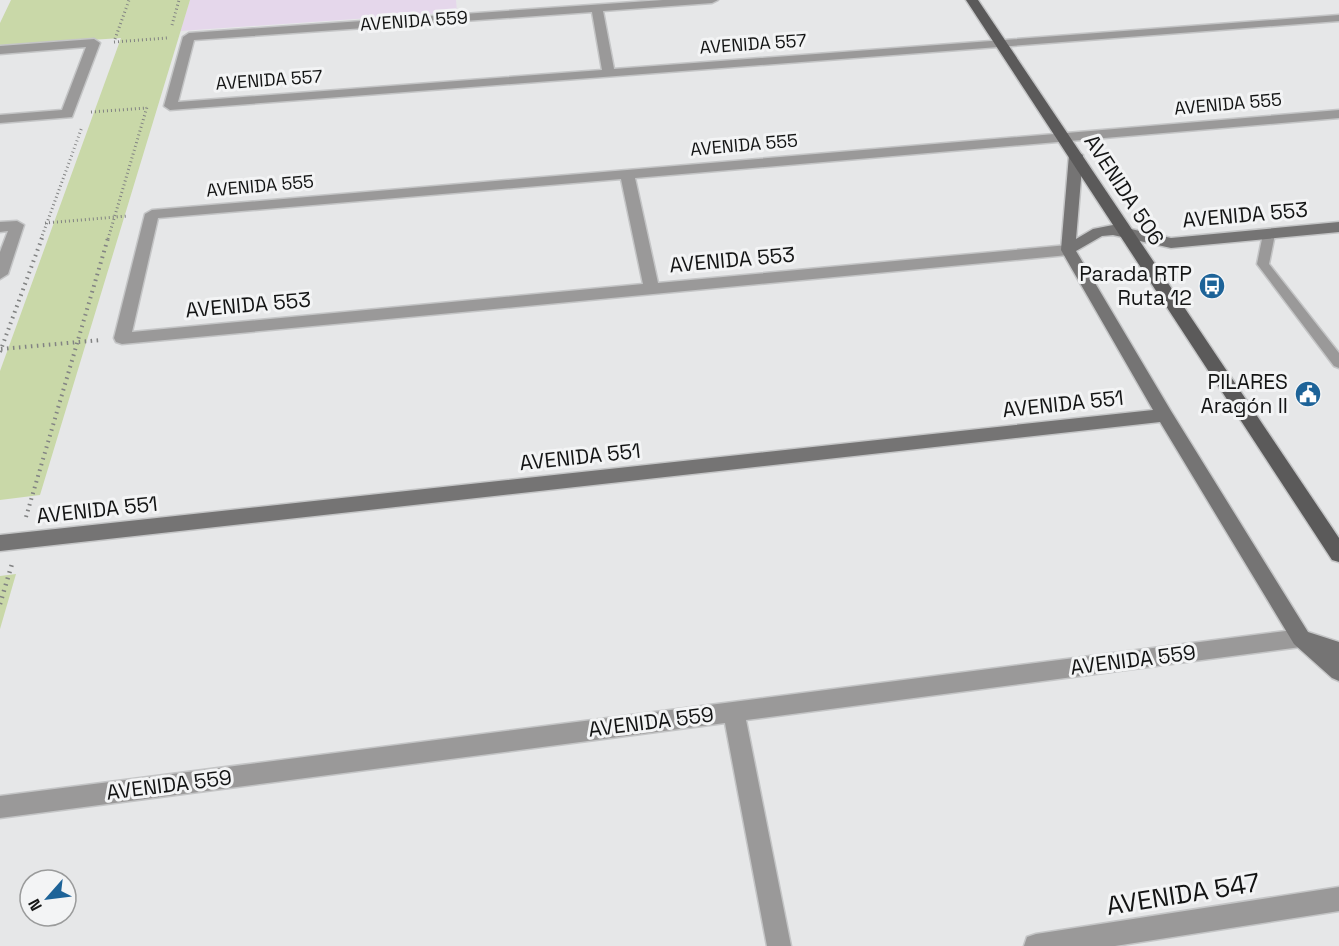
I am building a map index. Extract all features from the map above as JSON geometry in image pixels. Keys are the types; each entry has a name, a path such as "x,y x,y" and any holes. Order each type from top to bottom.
{"main road":[{"name":"AVENIDA 506","path":"972,0 1339,554"}],"street":[{"name":"AVENIDA 559","path":"170,106 189,37 712,0"},
{"path":"597,8 609,73"},
{"name":"AVENIDA 557","path":"170,106 1339,18"},
{"path":"0,50 94,43 67,114 0,119"},
{"name":"AVENIDA 555","path":"152,214 1339,114"},
{"path":"1076,155 1068,250 1301,638 1339,672"},
{"path":"627,174 652,289"},
{"path":"122,338 152,214"},
{"path":"0,227 17,225 0,274"},
{"name":"AVENIDA 553","path":"122,338 1068,250 1098,232 1124,231 1171,243 1339,227"},
{"name":"AVENIDA 551","path":"0,543 1165,415"},
{"name":"AVENIDA 559","path":"0,807 1301,638"},
{"path":"1301,638 1339,651"},
{"path":"734,712 779,946"},
{"name":"AVENIDA 547","path":"1036,946 1339,899"}],"lane":[{"path":"1269,234 1263,264 1339,363"}],"path":[{"path":"110,52 129,0"},
{"path":"165,48 179,0"},
{"path":"94,43 168,38"},
{"path":"0,604 150,98"},
{"path":"92,102 0,350 122,338"},
{"path":"67,114 147,108"},
{"path":"17,225 152,214"}],"shaded area":[{"path":"190,0 456,0 457,12 180,31"}],"green space":[{"path":"11,0 190,0 40,495 0,500 0,371 121,38 0,46 0,23"},
{"path":"16,574 0,629 0,576"}],"place":[{"name":"Parada RTP Ruta 12","path":"1212,286"},
{"name":"PILARES Aragón II","path":"1308,394"}]}
